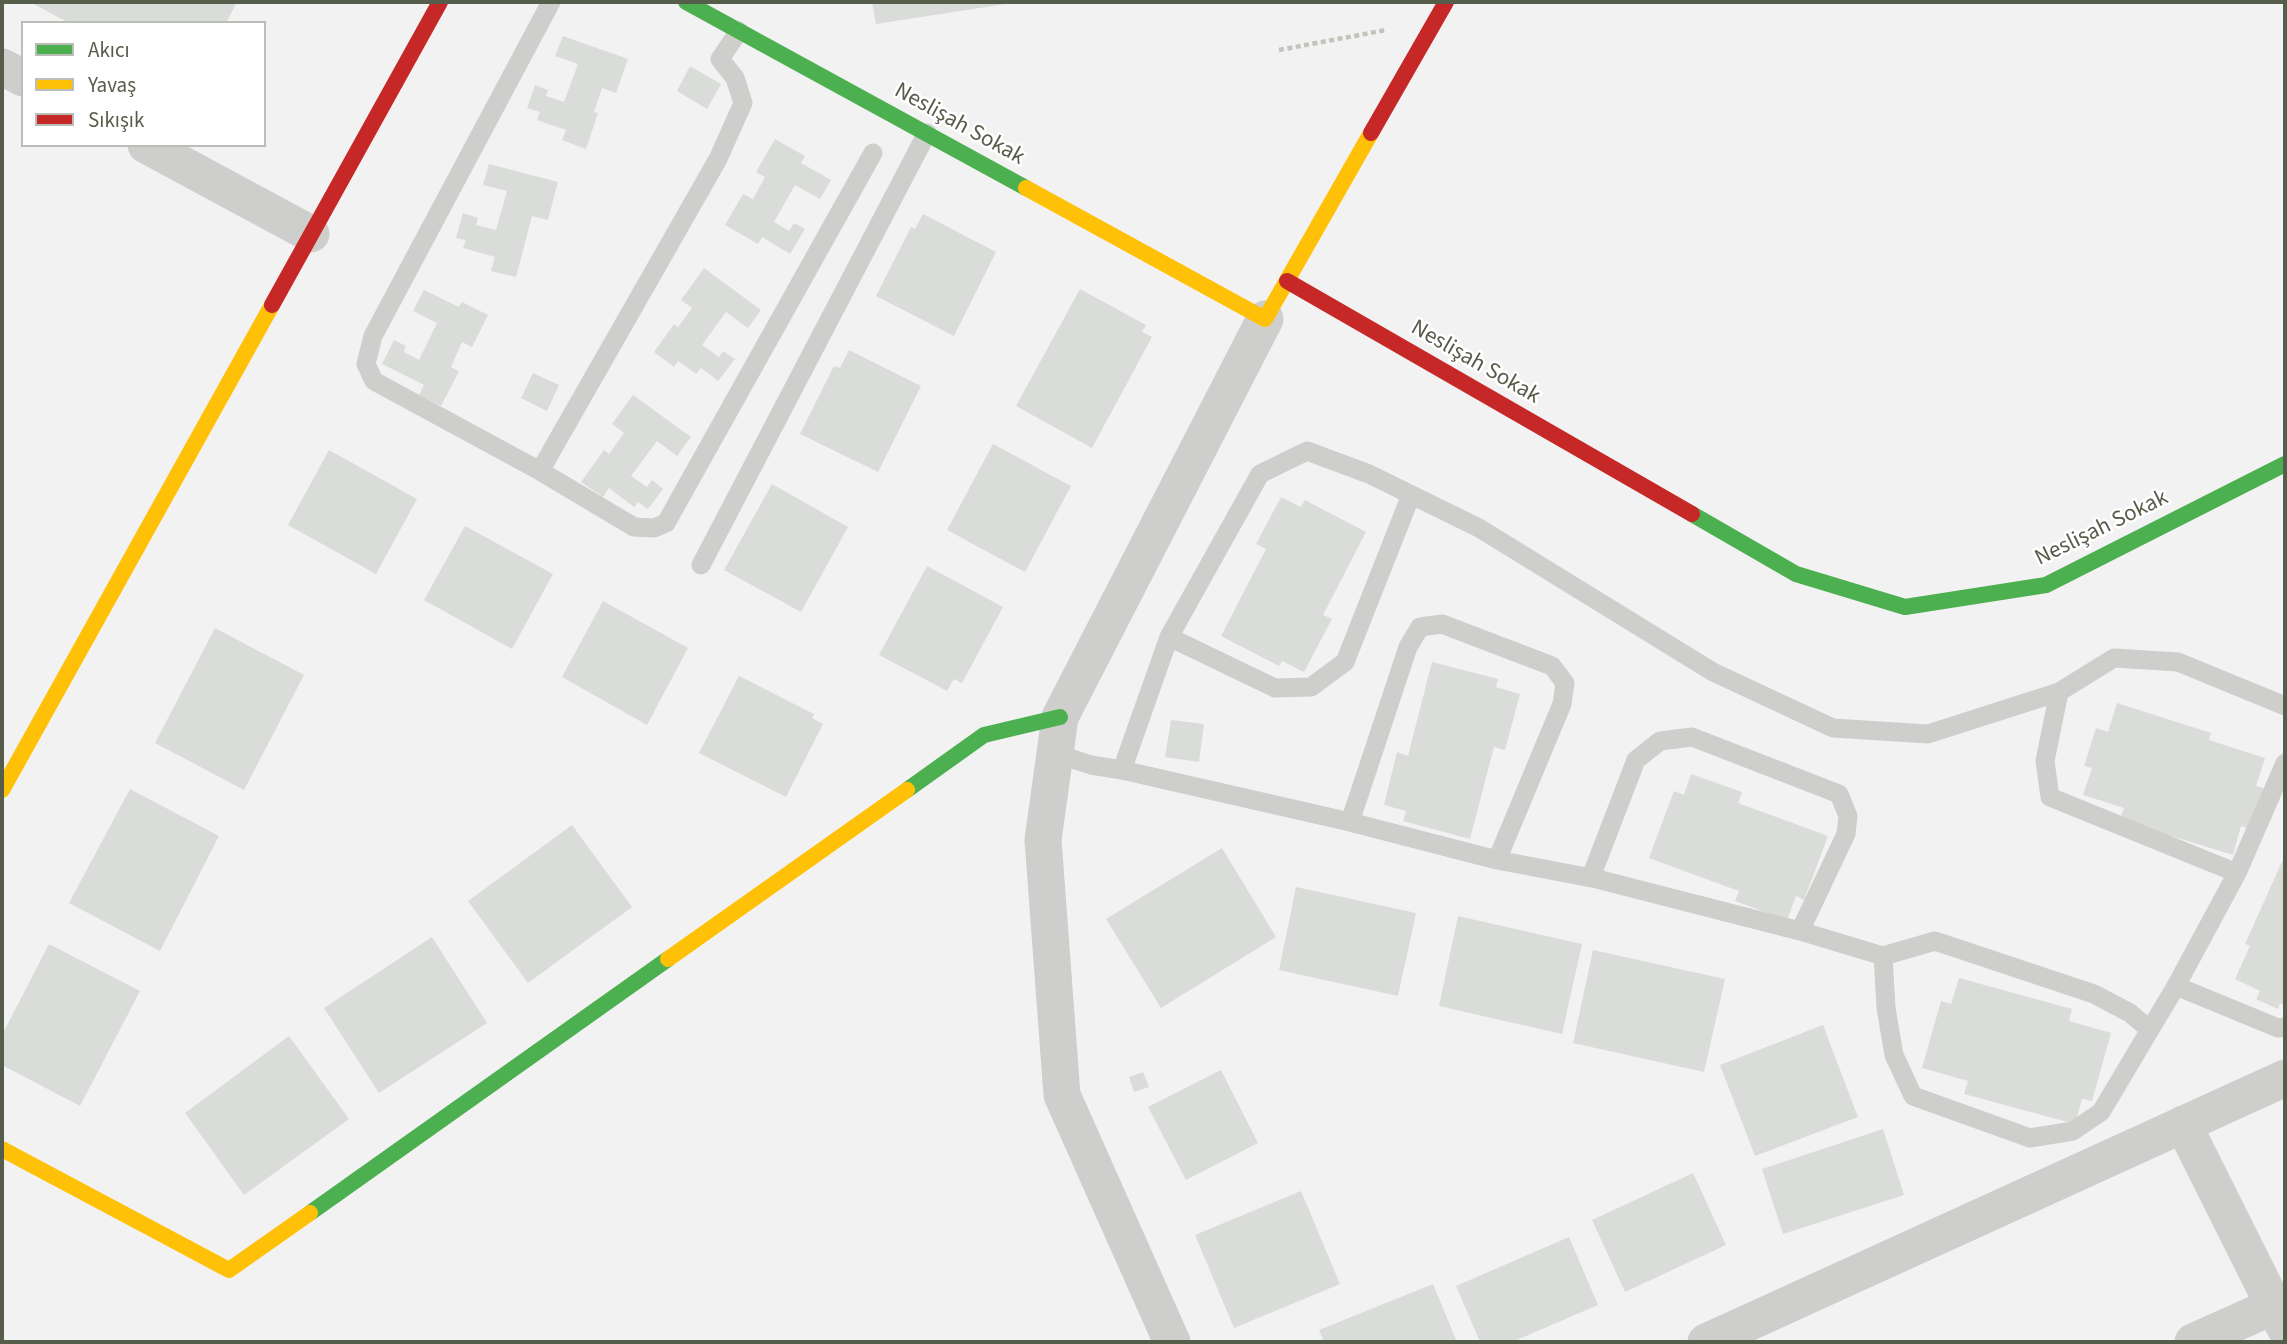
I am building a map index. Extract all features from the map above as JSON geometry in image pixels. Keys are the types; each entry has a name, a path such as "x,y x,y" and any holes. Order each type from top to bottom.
{"street":[{"path":"2,790 440,2"},
{"name":"Neslişah Sokak","path":"686,2 1265,319"},
{"path":"1172,1342 1062,1095 1043,840 1060,717 1265,319 1446,2"},
{"path":"2,67 21,77"},
{"path":"150,147 311,234"},
{"name":"Neslişah Sokak","path":"1287,281 1796,574 1905,607 2046,585 2285,464"},
{"path":"2,1149 229,1270 985,735 1060,717"},
{"path":"1706,1342 2285,1078"},
{"path":"2183,1124 2280,1317 2193,1342"}],"lane":[{"path":"551,2 373,336 366,364 374,381 540,471 634,527 654,528 666,523 873,153"},
{"path":"540,471 718,159 743,103 736,78 720,59 739,31"},
{"path":"701,565 927,133"},
{"path":"1122,770 1169,637 1260,474 1307,451 1369,474 1479,528 1713,672 1833,729 1928,734 2059,692 2114,658 2178,662 2285,706"},
{"path":"1169,637 1275,688 1311,687 1345,662 1411,495"},
{"path":"1350,822 1408,647 1420,627 1442,624 1552,666 1564,683 1562,704 1497,860"},
{"path":"2059,692 2045,761 2050,797 2237,873"},
{"path":"1591,877 1636,760 1660,741 1692,737 1839,794 1848,816 1846,834 1800,931"},
{"path":"1055,753 1091,765 1350,822 1497,860 1591,877 1800,931 1883,956 1935,941 2094,993 2130,1013 2150,1030"},
{"path":"1883,956 1886,1008 1894,1055 1913,1096 2030,1138 2073,1131 2101,1112 2176,986 2237,873 2285,764"},
{"path":"2176,986 2278,1028 2285,1027"}],"path":[{"path":"1279,50 1435,21"}],"building":[{"path":"30,2 237,2 227,21 65,21"},
{"path":"872,2 1012,2 1012,3 876,24"},
{"path":"563,36 628,59 616,93 602,88 594,112 598,113 586,149 562,140 566,130 537,120 540,112 527,108 535,85 548,90 546,96 564,102 578,64 555,56"},
{"path":"690,66 721,84 707,109 677,91"},
{"path":"775,139 805,156 801,163 831,180 820,199 795,185 774,222 789,231 794,223 805,229 790,254 762,237 758,244 725,225 743,194 753,199 765,177 756,172"},
{"path":"489,164 558,182 548,220 532,216 516,277 491,271 495,257 463,248 466,240 456,238 463,213 478,218 476,225 496,230 507,191 483,185"},
{"path":"923,214 996,252 954,336 876,296 911,227 915,229"},
{"path":"704,268 761,310 748,328 726,312 702,345 719,357 723,351 735,359 718,381 701,368 696,374 678,361 674,367 654,352 674,324 678,327 692,308 681,300"},
{"path":"1080,289 1146,325 1142,332 1152,337 1092,448 1016,406"},
{"path":"424,290 459,307 462,302 488,315 472,347 462,342 451,367 459,371 441,406 419,395 424,385 382,364 394,340 406,346 404,352 419,360 437,323 413,311"},
{"path":"849,350 921,386 878,472 800,434 834,366 840,368"},
{"path":"533,373 559,385 547,411 521,398"},
{"path":"633,395 691,437 677,456 657,441 631,476 647,487 652,480 663,489 648,509 638,502 634,507 609,488 603,497 581,482 604,450 609,454 624,433 612,424"},
{"path":"993,444 1071,486 1025,572 947,530"},
{"path":"329,450 417,499 376,574 288,525"},
{"path":"772,484 848,527 801,612 724,570"},
{"path":"1281,497 1301,507 1305,500 1366,532 1323,615 1332,619 1304,672 1282,661 1279,666 1221,636 1266,549 1256,544"},
{"path":"465,526 553,574 512,649 424,600"},
{"path":"927,566 1003,607 962,683 954,679 947,691 879,655"},
{"path":"603,601 688,648 647,725 562,677"},
{"path":"215,628 304,675 244,790 155,743"},
{"path":"1432,662 1498,679 1496,687 1520,694 1505,750 1494,747 1470,839 1403,821 1406,811 1384,805 1397,752 1408,756"},
{"path":"739,676 814,714 812,718 823,724 786,797 699,753"},
{"path":"2117,703 2211,733 2209,740 2265,758 2256,786 2263,788 2251,829 2241,826 2233,855 2120,820 2124,808 2083,795 2092,768 2084,766 2096,728 2108,732"},
{"path":"1171,720 1204,724 1199,762 1165,757"},
{"path":"1691,774 1742,792 1738,803 1828,836 1804,900 1796,896 1787,920 1735,901 1739,891 1649,858 1674,791 1684,795"},
{"path":"130,789 219,836 160,951 69,903"},
{"path":"572,825 632,907 528,983 468,901"},
{"path":"1222,848 1276,937 1161,1008 1106,919"},
{"path":"2285,855 2285,1006 2280,1003 2278,1009 2256,999 2260,991 2235,979 2250,946 2245,944"},
{"path":"1296,887 1416,913 1398,996 1279,970"},
{"path":"1458,916 1582,944 1562,1034 1439,1006"},
{"path":"432,937 487,1023 379,1093 324,1008"},
{"path":"49,944 140,991 80,1106 2,1065 2,1035"},
{"path":"1593,950 1725,979 1704,1072 1573,1043"},
{"path":"1959,978 2072,1009 2069,1021 2111,1033 2092,1101 2082,1099 2075,1124 1964,1094 1968,1081 1922,1068 1941,1001 1951,1004"},
{"path":"1823,1025 1858,1117 1755,1156 1720,1065"},
{"path":"289,1036 349,1119 244,1195 185,1113"},
{"path":"1221,1070 1258,1143 1186,1180 1148,1107"},
{"path":"1143,1072 1149,1087 1134,1092 1129,1077"},
{"path":"1883,1129 1904,1195 1783,1234 1762,1169"},
{"path":"1693,1173 1726,1245 1625,1292 1592,1220"},
{"path":"1301,1191 1340,1284 1234,1328 1195,1235"},
{"path":"1569,1237 1598,1305 1512,1342 1480,1342 1456,1286"},
{"path":"1433,1284 1457,1342 1324,1342 1319,1330"}],"traffic: fast":[{"path":"686,2 1026,188"},
{"path":"1692,514 1796,574 1905,607 2046,585 2285,464"},
{"path":"907,790 984,735 1060,717"},
{"path":"310,1213 668,959"}],"traffic: slow":[{"path":"1026,188 1265,319 1371,133"},
{"path":"2,790 272,305"},
{"path":"668,959 907,790"},
{"path":"2,1149 229,1270 310,1213"}],"traffic: jam":[{"path":"272,305 440,2"},
{"path":"1371,133 1446,2"},
{"path":"1287,281 1692,514"}]}
